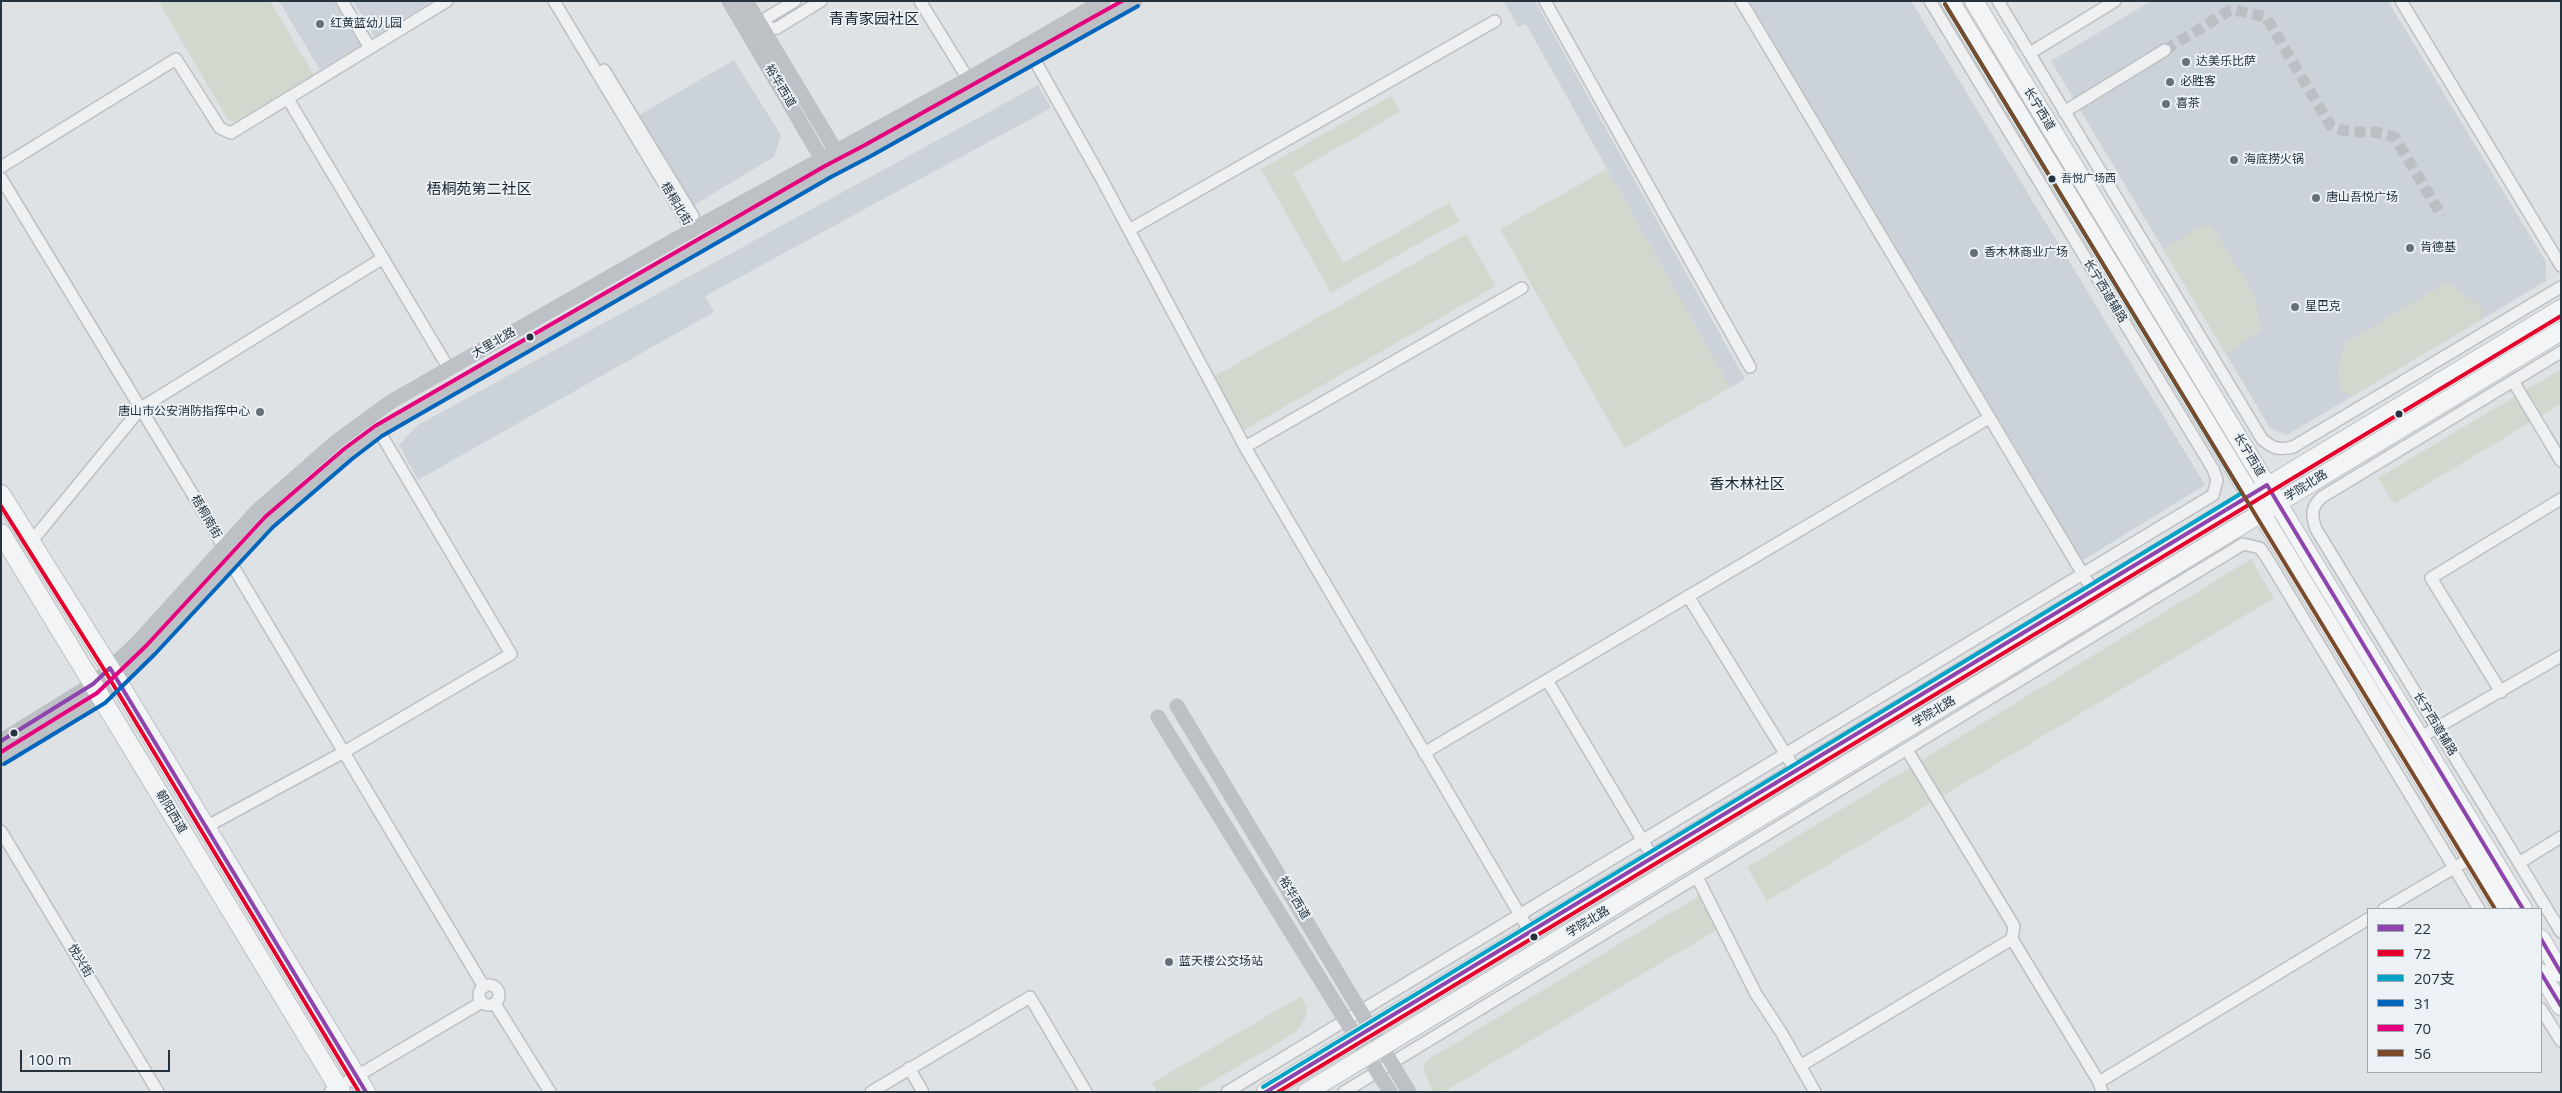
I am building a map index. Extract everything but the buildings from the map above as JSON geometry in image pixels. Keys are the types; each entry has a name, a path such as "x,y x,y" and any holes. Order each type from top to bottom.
{"main road":[{"name":"裕华西道","path":"730,1 833,162"},
{"name":"裕华西道","path":"746,1 833,162"},
{"name":"大里北路","path":"1,759 97,691 231,563 269,522 301,493 379,431 1102,1"},
{"name":"大里北路","path":"114,675 135,645 256,512 337,441 392,401 692,230 833,162 1034,59 1134,1"},
{"name":"长宁西道","path":"1950,1 2501,908"},
{"name":"长宁西道","path":"1974,1 2521,908"},
{"name":"学院北路","path":"1266,1092 2267,485 2561,309"},
{"name":"学院北路","path":"1307,1092 2279,504 2561,331"},
{"name":"朝阳西道","path":"1,494 114,675 362,1084"},
{"name":"朝阳西道","path":"1,533 336,1090"},
{"name":"大里北路","path":"1,740 97,691"},
{"name":"裕华西道","path":"1177,706 1384,1045 1410,1092"},
{"name":"裕华西道","path":"1158,717 1344,1021 1390,1092"},
{"path":"1796,771 1807,790"},
{"path":"2542,941 2561,973"},
{"path":"2542,975 2561,1006"}],"street":[{"path":"342,1 370,48"},
{"path":"1,167 176,59 220,128 231,133 447,1"},
{"name":"梧桐北街","path":"554,1 692,230"},
{"name":"梧桐北街","path":"562,1 693,216 692,230"},
{"path":"763,30 768,18 794,1"},
{"path":"763,30 777,28 821,1"},
{"path":"920,1 968,79"},
{"path":"1545,1 1750,367"},
{"path":"1741,1 2093,591"},
{"name":"长宁西道辅路","path":"1930,1 2218,480 2213,496 2084,576"},
{"path":"1998,1 2262,439 2271,448 2280,450 2293,447 2561,287"},
{"path":"2030,53 2115,1"},
{"path":"2401,1 2561,266"},
{"path":"1129,230 1494,21"},
{"path":"2064,112 2165,50"},
{"path":"1034,59 1129,230 1245,447 1530,932"},
{"path":"288,99 449,370"},
{"name":"梧桐南街","path":"1,178 139,410"},
{"name":"梧桐南街","path":"1,189 223,547"},
{"path":"31,542 139,410 383,258"},
{"path":"1245,447 1522,288"},
{"path":"2561,352 2512,381 2561,461"},
{"name":"长宁西道辅路","path":"2512,381 2322,496 2314,504 2311,516 2316,529 2561,932"},
{"path":"1424,753 1990,418"},
{"path":"206,827 344,752 511,654 379,431"},
{"path":"2501,692 2431,578 2561,499"},
{"path":"1344,1092 2242,544 2260,548 2478,908"},
{"path":"231,563 484,987"},
{"path":"1227,1092 2084,576"},
{"path":"1688,596 1796,771"},
{"path":"2419,738 2561,656"},
{"path":"1547,680 1653,858"},
{"path":"1907,750 2014,926 2012,939 2100,1087 2367,920"},
{"path":"1807,790 1816,805"},
{"name":"悦兴街","path":"1,831 158,1092"},
{"path":"2519,863 2561,837"},
{"path":"2386,908 2471,858"},
{"path":"1697,877 1756,994 1781,1032 1815,1092"},
{"path":"1800,1066 2012,939"},
{"path":"490,986 498,990 499,996 495,1004 486,1005 482,1002 480,992 484,987 490,986"},
{"path":"871,1092 1030,997 1086,1092"},
{"path":"336,1090 362,1084 482,1002"},
{"path":"495,1004 550,1092"},
{"path":"2542,1011 2561,1041"},
{"path":"910,1068 924,1092"}],"shaded area":[{"path":"158,1 270,1 314,75 235,122 228,120"},
{"name":"红黄蓝幼儿园","path":"279,1 334,1 361,46 320,70"},
{"path":"353,1 432,1 375,37"},
{"path":"1504,1 1535,1 1745,379 1730,388 1526,24 1518,27"},
{"name":"香木林商业广场","path":"1741,1 1911,1 2205,485 2080,562"},
{"path":"2151,1 2388,1 2546,262 2546,281 2287,435 2270,428 2051,61"},
{"path":"734,60 781,135 774,157 691,207 636,117"},
{"path":"1038,85 1051,108 705,296 714,312 418,480 399,445 418,425"},
{"path":"1391,96 1400,112 1293,173 1343,263 1449,203 1459,221 1331,293 1261,169"},
{"path":"1607,169 1730,388 1624,448 1500,229"},
{"path":"2203,225 2212,226 2254,294 2261,331 2226,354 2163,249"},
{"path":"1466,234 1496,286 1244,430 1213,377"},
{"path":"2448,282 2483,308 2479,321 2352,396 2343,391 2337,377 2345,343"},
{"path":"2561,369 2561,404 2394,504 2378,478"},
{"path":"2251,559 2274,598 1767,901 1747,867"},
{"path":"1700,895 1720,928 1444,1092 1433,1092 1423,1069 1426,1061"},
{"path":"1301,996 1307,1008 1305,1019 1296,1032 1195,1092 1157,1092 1152,1083"}],"tunnel":[{"path":"2165,50 2229,11 2234,10 2266,17 2330,125 2345,131 2378,133 2395,138 2442,216"}],"transit line":[{"name":"70","path":"1,752 97,693 146,646 265,517 344,449 375,426 825,166 1122,1"},
{"name":"207支","path":"1263,1087 2242,493 1945,4"},
{"name":"56","path":"1945,4 2494,908"},
{"name":"31","path":"4,764 105,703 155,654 273,527 352,459 382,436 831,177 1138,6"},
{"name":"72","path":"1278,1092 2561,316"},
{"name":"22","path":"1266,1092 2267,485 2522,908"},
{"name":"72","path":"1,506 105,671 359,1092"},
{"name":"22","path":"1,741 93,684 110,668 366,1092"},
{"name":"22","path":"2542,941 2561,973"},
{"name":"22","path":"2542,975 2561,1006"}],"place":[{"name":"红黄蓝幼儿园","path":"320,24"},
{"name":"达美乐比萨","path":"2186,62"},
{"name":"必胜客","path":"2170,82"},
{"name":"喜茶","path":"2166,104"},
{"name":"海底捞火锅","path":"2234,160"},
{"name":"吾悦广场西","path":"2052,179"},
{"name":"唐山吾悦广场","path":"2316,198"},
{"name":"肯德基","path":"2410,248"},
{"name":"香木林商业广场","path":"1974,253"},
{"name":"星巴克","path":"2295,307"},
{"name":"唐山市公安消防指挥中心","path":"260,412"},
{"name":"蓝天楼公交场站","path":"1169,962"}],"district":[{"name":"青青家园社区","path":"874,20"},
{"name":"梧桐苑第二社区","path":"479,190"},
{"name":"香木林社区","path":"1747,485"}]}
